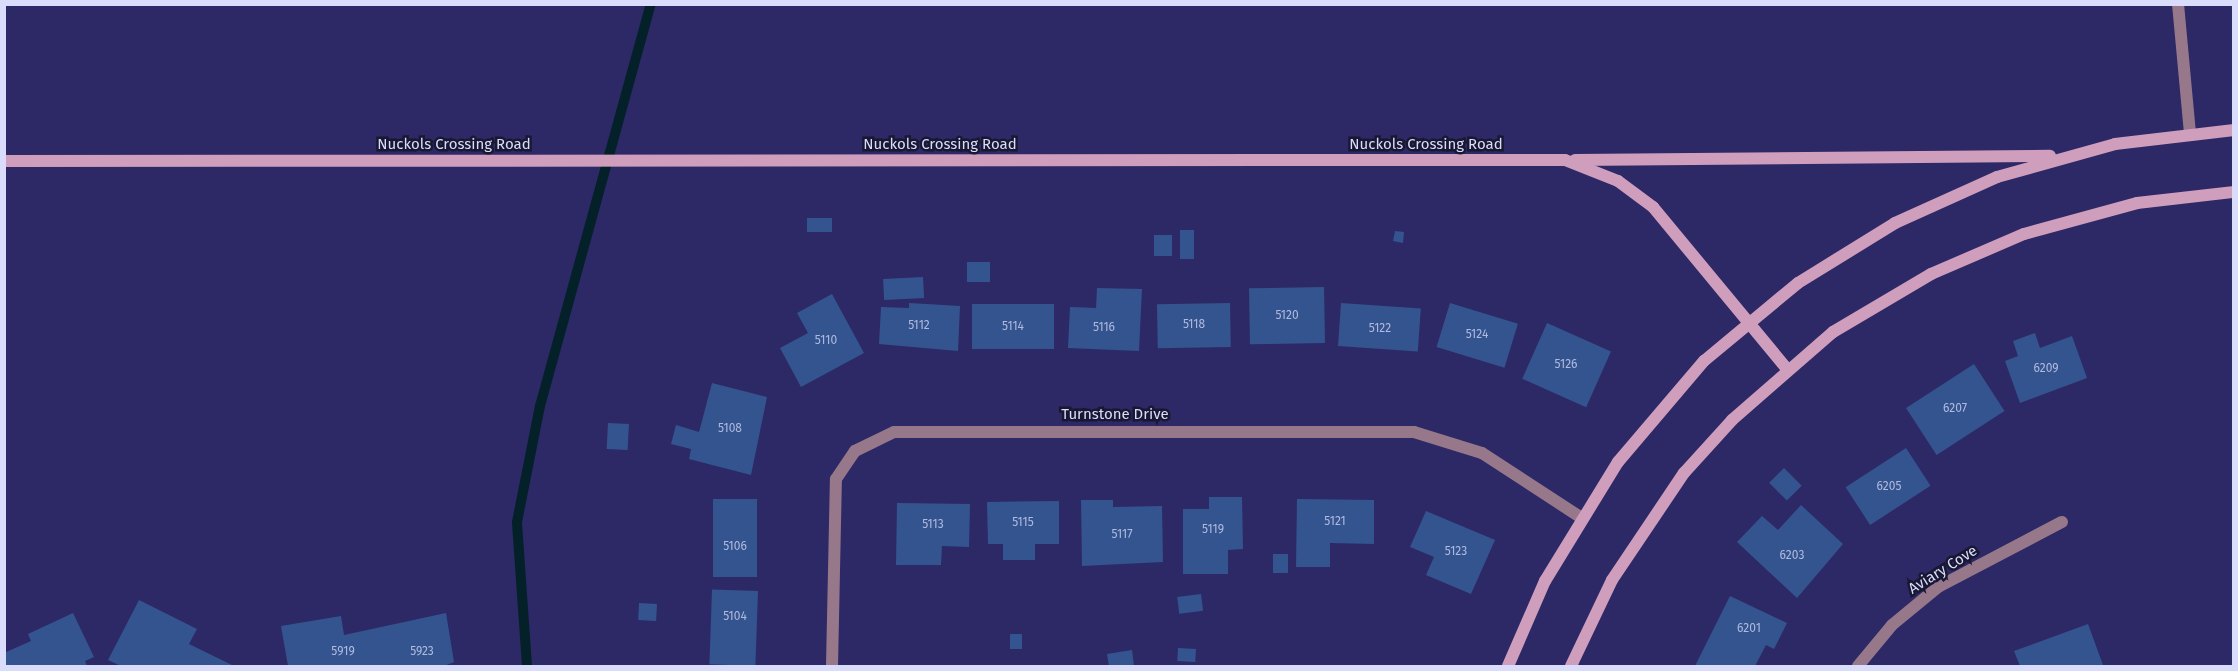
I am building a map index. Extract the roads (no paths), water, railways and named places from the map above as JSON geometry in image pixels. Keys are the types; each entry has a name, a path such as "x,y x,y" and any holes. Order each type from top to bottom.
{"street":[{"path":"2178,4 2190,133"},
{"path":"1508,666 1580,517 1658,411 1748,321 1847,249 1895,223 1997,177 2063,156 2190,133 2234,130"},
{"path":"1565,160 2063,156"},
{"name":"Nuckols Crossing Road","path":"4,161 711,158 1565,160 1618,181 1653,207 1787,369"},
{"path":"1571,666 1612,580 1645,526 1732,420 1787,369 1892,295 1979,251 2103,211 2234,192"},
{"name":"Turnstone Drive","path":"832,666 836,479 855,451 894,432 1414,432 1482,453 1580,517"},
{"name":"Aviary Cove","path":"1858,666 1892,625 1938,587 2062,522"}],"waterway":[{"path":"527,666 517,522 540,406 651,4"}]}
